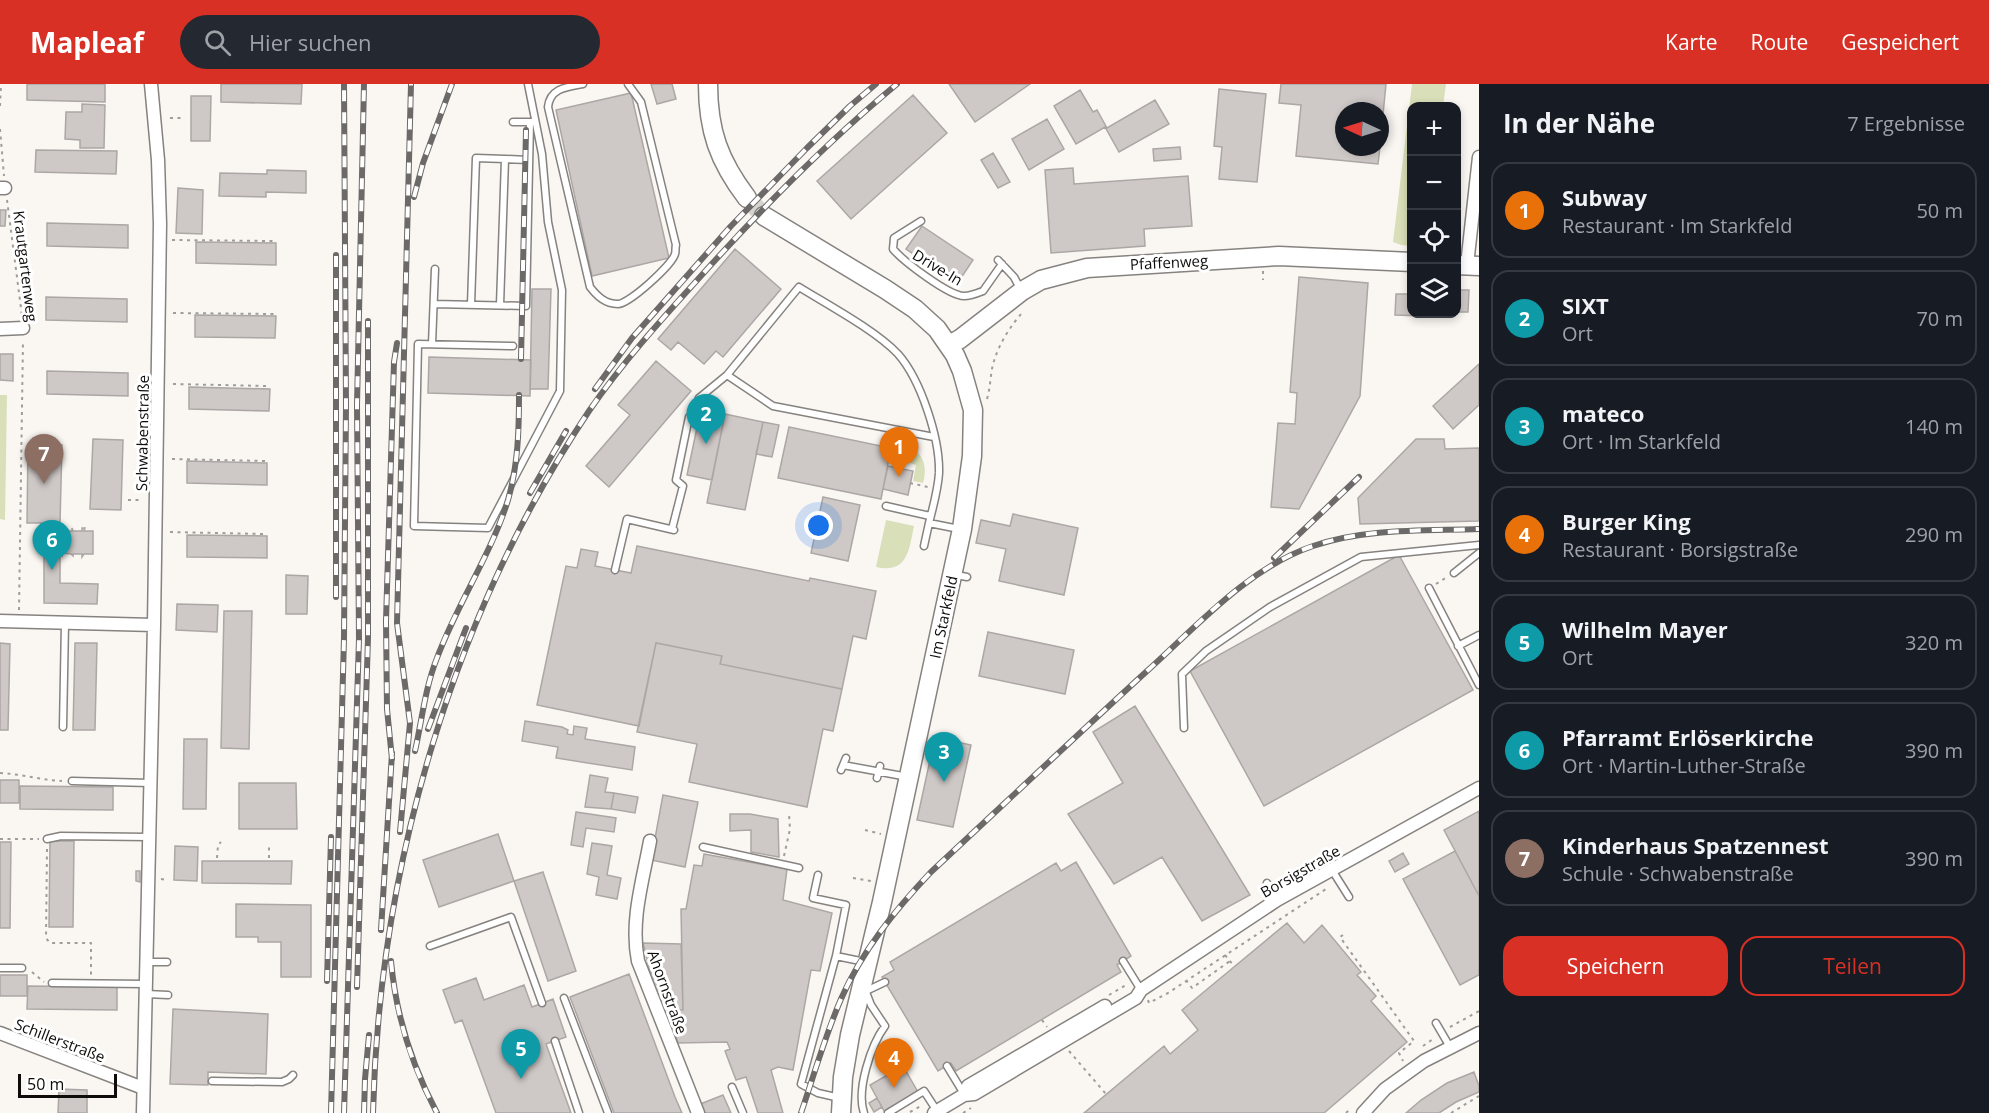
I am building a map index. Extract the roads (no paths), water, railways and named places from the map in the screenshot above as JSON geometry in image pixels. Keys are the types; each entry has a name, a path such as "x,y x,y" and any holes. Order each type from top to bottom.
{"main road":[{"path":"708,84 709,110 715,144 731,177 747,198"},
{"name":"Im Starkfeld","path":"764,216 849,266 915,309 937,329 949,345 962,371 973,410 972,456 962,530 960,576 909,777 863,990 847,1050 841,1106"},
{"name":"Pfaffenweg","path":"949,345 1022,291 1041,280 1087,268 1279,256 1407,262"}],"street":[{"name":"Schwabenstraße","path":"143,1113 160,240 158,160 151,84"},
{"path":"1468,265 1479,157"},
{"path":"0,329 23,328"},
{"path":"0,621 154,625"},
{"name":"Borsigstraße","path":"936,1112 964,1095 974,1094 1057,1038 1136,998 1141,990 1277,900 1335,875 1479,788"},
{"name":"Ahornstraße","path":"650,841 638,908 635,943 638,961 698,1113"},
{"name":"Schillerstraße","path":"0,1033 143,1088"},
{"path":"1363,1113 1385,1089 1424,1061 1479,1033"}],"lane":[{"path":"513,346 418,344 414,526 488,528 560,391 562,290 548,222 542,154 533,122 528,84"},
{"path":"583,84 559,89 549,100 548,107 590,287 598,298 618,304 627,302 666,267 675,255 676,244 641,102 628,84"},
{"path":"513,122 533,122"},
{"path":"434,304 526,306 529,159 533,122"},
{"path":"471,305 476,158 529,159"},
{"path":"500,305 505,159"},
{"name":"Drive-In","path":"921,221 894,238 893,249 901,258 944,288 964,296 983,291 1000,262 1014,277 1022,291"},
{"path":"432,344 435,268"},
{"path":"699,398 727,375 799,287 861,326 897,353 910,369 921,389 934,437 938,465 937,489 924,546"},
{"path":"727,375 773,406 934,437"},
{"path":"615,570 627,519 673,529 683,486 676,480 689,417"},
{"path":"886,506 962,530"},
{"path":"1184,728 1182,674 1206,651 1270,607 1361,557 1479,545"},
{"path":"1454,573 1479,553"},
{"path":"1429,588 1479,685"},
{"path":"63,727 65,623"},
{"path":"1458,646 1479,635"},
{"path":"844,764 909,777"},
{"path":"72,781 150,783"},
{"path":"47,839 61,836 149,837"},
{"path":"703,848 799,868"},
{"path":"818,874 813,898 846,905 836,956 801,1084 841,1106"},
{"path":"1335,875 1349,897"},
{"path":"1267,883 1277,900"},
{"path":"430,946 511,917 542,1003"},
{"path":"836,956 867,963"},
{"path":"1123,961 1141,990"},
{"path":"146,962 167,962"},
{"path":"0,968 22,969"},
{"path":"52,982 91,983 146,989 168,995"},
{"path":"864,1113 862,1097 864,1083 875,1044 885,1026 863,990 885,982"},
{"path":"564,998 608,1113"},
{"path":"1436,1023 1450,1047"},
{"path":"555,1041 579,1113"},
{"path":"947,1066 964,1095"},
{"path":"212,1081 282,1082 293,1075"},
{"path":"732,1087 743,1113"},
{"path":"888,1113 924,1091 936,1112"}],"tunnel":[{"path":"747,198 764,216"}],"railway":[{"path":"331,1113 344,638 346,405 344,84"},
{"path":"344,1113 359,639 357,405 364,84"},
{"path":"400,832 410,723 397,623 411,84"},
{"path":"414,197 423,163 452,84"},
{"path":"595,389 632,338 731,226 807,148 876,84"},
{"path":"373,1113 378,1021 390,928 408,837 432,747 462,658 498,573 541,490 589,411 628,359 723,251 771,201 845,129 897,84"},
{"path":"521,359 526,130"},
{"path":"336,255 336,597"},
{"path":"357,987 368,638 368,321"},
{"path":"392,759 387,709 386,621 394,362 397,343"},
{"path":"415,751 427,692 437,658 493,540 508,500 517,448 519,395"},
{"path":"530,493 566,431"},
{"path":"1274,558 1359,477"},
{"path":"801,1113 825,1041 849,981 892,916 931,872 1204,617 1267,568 1313,546 1374,533 1479,529"},
{"path":"428,729 466,628"},
{"path":"381,930 392,753"},
{"path":"327,981 331,837"},
{"path":"391,961 393,981 406,1039 412,1058 437,1113"},
{"path":"364,1113 369,1035"}],"place":[{"name":"SIXT","path":"706,444"},
{"name":"Subway","path":"899,477"},
{"name":"Kinderhaus Spatzennest","path":"44,484"},
{"name":"Pfarramt Erlöserkirche","path":"52,570"},
{"name":"mateco","path":"944,782"},
{"name":"Wilhelm Mayer","path":"521,1079"},
{"name":"Burger King","path":"894,1088"}]}
